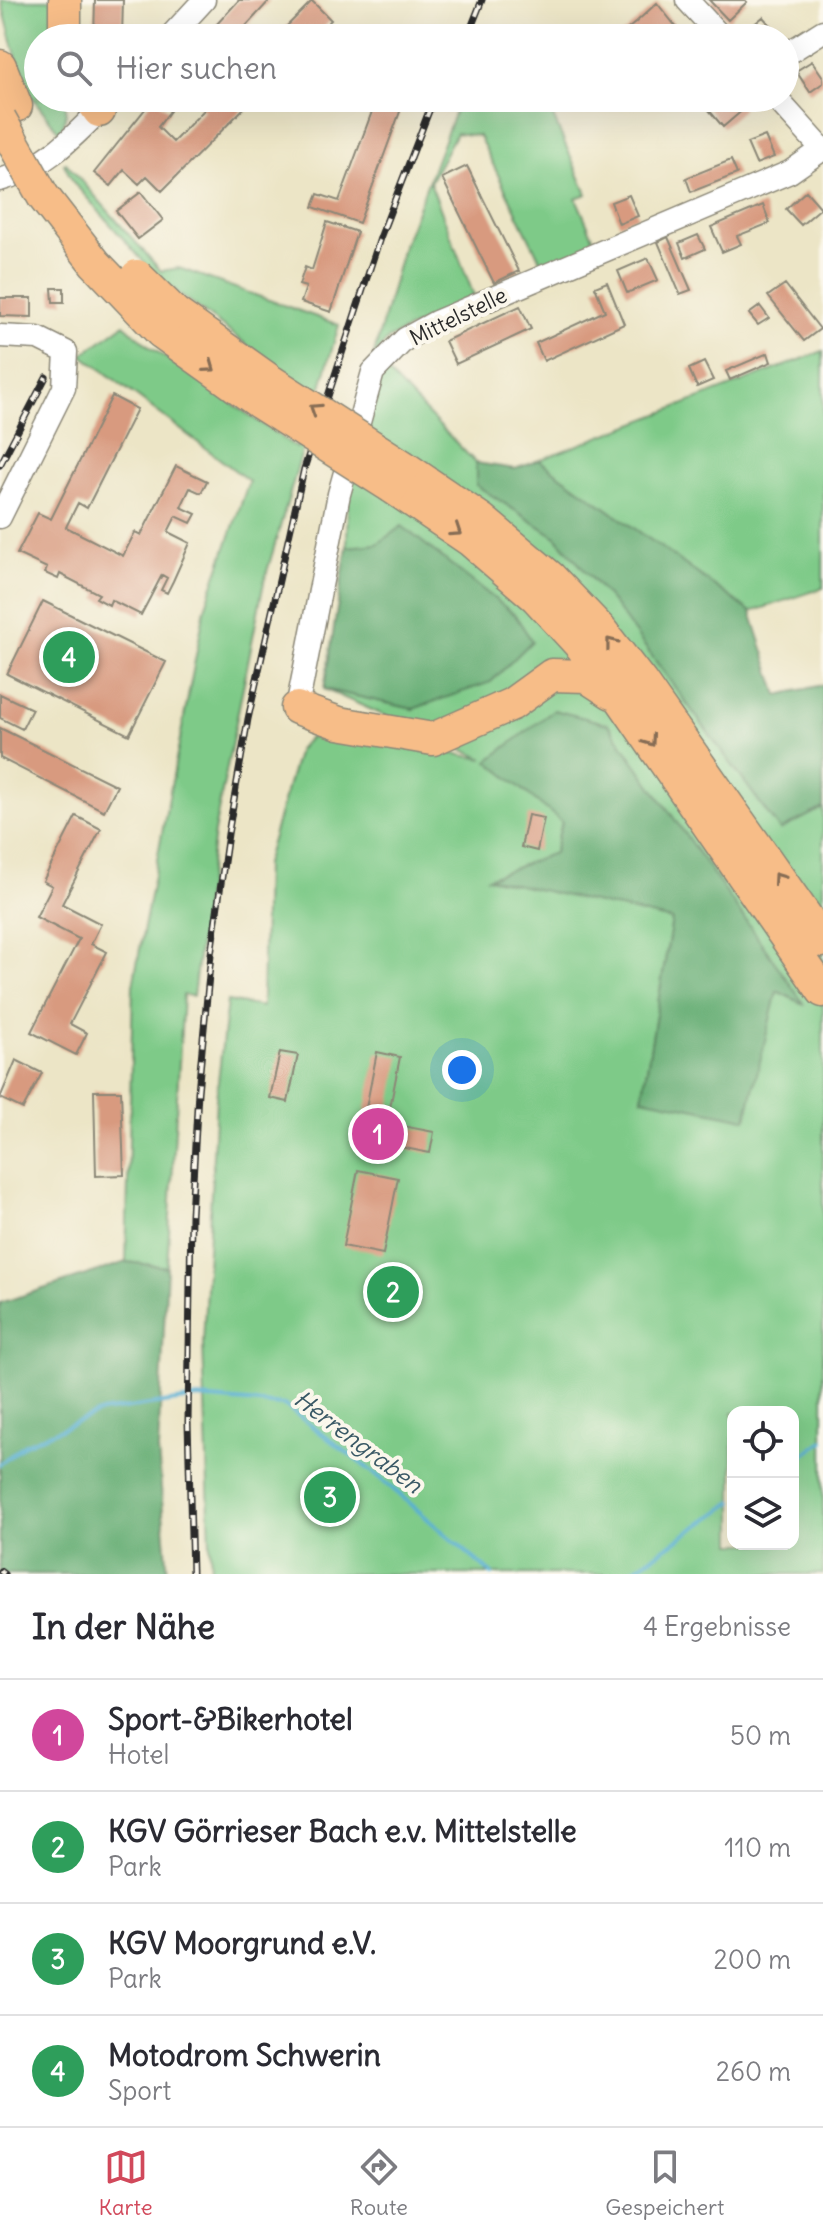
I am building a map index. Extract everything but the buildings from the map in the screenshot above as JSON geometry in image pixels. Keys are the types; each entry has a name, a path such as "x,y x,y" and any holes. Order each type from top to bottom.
{"highway":[{"path":"65,0 65,24"},
{"path":"0,66 8,113 61,187 168,323 266,392 398,477 493,530 551,578 599,628 641,682 823,941"},
{"path":"398,477 536,597 582,647 823,991"},
{"path":"536,597 551,625 557,648 552,675"},
{"path":"297,708 339,723 433,739 512,704 552,675 586,676 622,700"}],"street":[{"path":"182,24 204,0"},
{"path":"687,0 709,24"},
{"path":"799,46 823,31"},
{"path":"0,180 35,167 63,147 92,112"},
{"path":"789,112 823,149"},
{"name":"Mittelstelle","path":"297,708 339,494 373,372 405,339 436,322 790,172 823,149"},
{"path":"0,336 38,338 66,352 64,388 0,517"}],"green space":[{"path":"1,0 65,0 65,24 24,24 24,85"},
{"path":"44,112 66,112 60,133"},
{"path":"455,112 551,112 587,194 576,198 596,244 543,266 479,136 456,133 430,182 474,296 388,339 373,358 403,247"},
{"path":"66,163 161,271 179,268 339,325 264,582 214,832 193,996 183,995 167,1267 126,1262 133,985 205,608 249,481 82,355 124,324 149,346 297,448 313,395 156,276 73,182"},
{"path":"823,351 823,588 751,612 539,460"},
{"path":"373,358 476,463 476,485 556,537 613,603 780,830 823,808 823,1574 211,1574 203,1344 216,1099 227,1001 262,1007 265,864 298,750 309,738 329,732 484,759 324,689 413,709 377,544 347,547 348,489","holes":["562,822 801,1003 777,991 642,1098 672,920 490,877 554,854"]},
{"path":"539,460 751,612 778,695 823,685 823,808 780,830 613,603 556,537 476,485 476,463 515,469"},
{"path":"402,526 515,615 532,641 491,682 413,709 324,689 347,547 377,544"},
{"path":"554,710 608,724 804,1004 777,991 746,1119 642,1098 672,920 488,878 554,853 562,822 488,761"},
{"path":"126,1262 167,1267 158,1450 168,1574 0,1574 0,1303"}],"waterway":[{"name":"Herrengraben","path":"0,1464 25,1444 101,1412 198,1398 284,1405 379,1477 492,1574"},
{"name":"Herrengraben","path":"799,1458 823,1441"},
{"name":"Herrengraben","path":"627,1574 727,1506"}],"railway":[{"path":"473,24 482,0"},
{"path":"192,1574 188,1422 191,1215 198,1092 211,954 228,834 248,719 304,469 380,238 429,112"},
{"path":"0,465 46,377"},
{"path":"0,1571 4,1574"}],"place":[{"name":"Motodrom Schwerin","path":"69,657"},
{"name":"Sport-&Bikerhotel","path":"378,1134"},
{"name":"KGV Görrieser Bach e.v. Mittelstelle","path":"393,1292"},
{"name":"KGV Moorgrund e.V.","path":"330,1497"}]}
